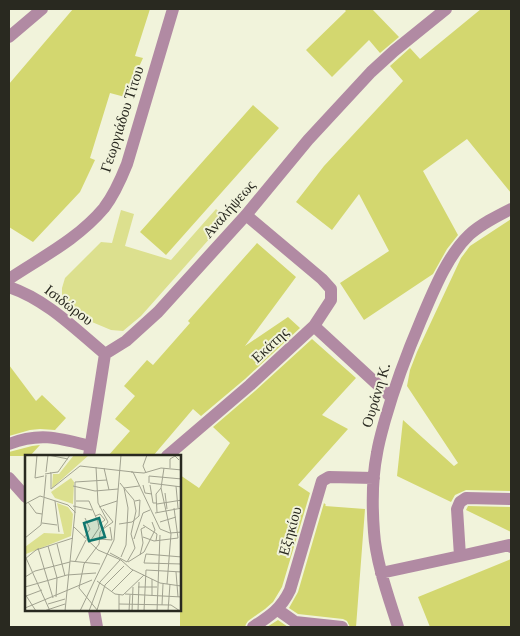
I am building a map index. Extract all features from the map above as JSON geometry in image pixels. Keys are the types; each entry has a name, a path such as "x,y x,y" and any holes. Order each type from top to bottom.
{"street":[{"path":"9,37 42,9"},
{"name":"Γεωργιάδου Τίτου","path":"9,279 80,232 104,208 112,195 127,164 173,9"},
{"name":"Αναλήψεως","path":"105,354 126,341 158,312 246,216 308,140 371,72 446,9"},
{"name":"Ουράνη Κ.","path":"398,627 381,573 374,534 373,496 376,454 391,397 428,303 450,259 470,234 483,224 511,210"},
{"name":"Εκάτης","path":"168,455 250,385 314,326 331,300 331,289 322,279 246,216"},
{"name":"Ισιδώρου","path":"9,287 30,296 48,307 105,354"},
{"path":"314,326 391,397"},
{"path":"9,444 36,436 57,437 90,451 105,354"},
{"name":"Εξηκίου","path":"253,627 278,610 286,600 322,481 329,476 374,478"},
{"path":"9,478 25,495"},
{"path":"460,556 457,508 460,502 466,498 511,499"},
{"path":"381,573 511,546"},
{"path":"278,610 295,622 342,627"},
{"path":"94,611 97,627"}],"green space":[{"path":"216,209 227,219 141,316 123,331 111,330 80,317 65,303 62,297 62,288 65,278 101,242 112,243 121,210 134,214 125,246 171,260"}],"building":[{"path":"73,9 150,9 135,56 143,58 125,97 110,93 90,158 95,160 80,192 33,242 9,227 9,84"},
{"path":"346,9 372,9 399,37 380,53 369,40 332,77 306,50"},
{"path":"481,9 511,9 511,193 467,139 423,171 458,235 447,249 433,274 364,320 340,283 389,251 359,194 332,230 296,202 324,166 403,81 390,66 410,48 420,59"},
{"path":"253,105 279,128 166,255 140,232"},
{"path":"511,219 511,491 466,490 455,495 451,502 397,476 403,420 454,466 458,463 407,386 410,370 461,258 470,246"},
{"path":"257,243 296,277 245,346 288,317 300,328 245,379 201,416 193,409 154,455 109,455 130,431 115,419 135,396 124,386 147,360 153,365 190,323 188,321"},
{"path":"312,339 356,378 322,415 348,429 298,485 310,493 282,587 273,602 248,621 245,627 180,627 181,476 199,488 230,443 213,427"},
{"path":"9,365 36,401 42,395 66,418 55,430 30,430 9,436"},
{"path":"40,445 31,455 9,456 9,452"},
{"path":"324,503 325,506 365,509 356,627 350,627 347,621 343,619 298,614 289,608 298,592"},
{"path":"468,506 511,507 511,532 466,510"},
{"path":"511,559 511,627 430,627 418,597"},
{"path":"278,620 288,627 267,627"}]}
